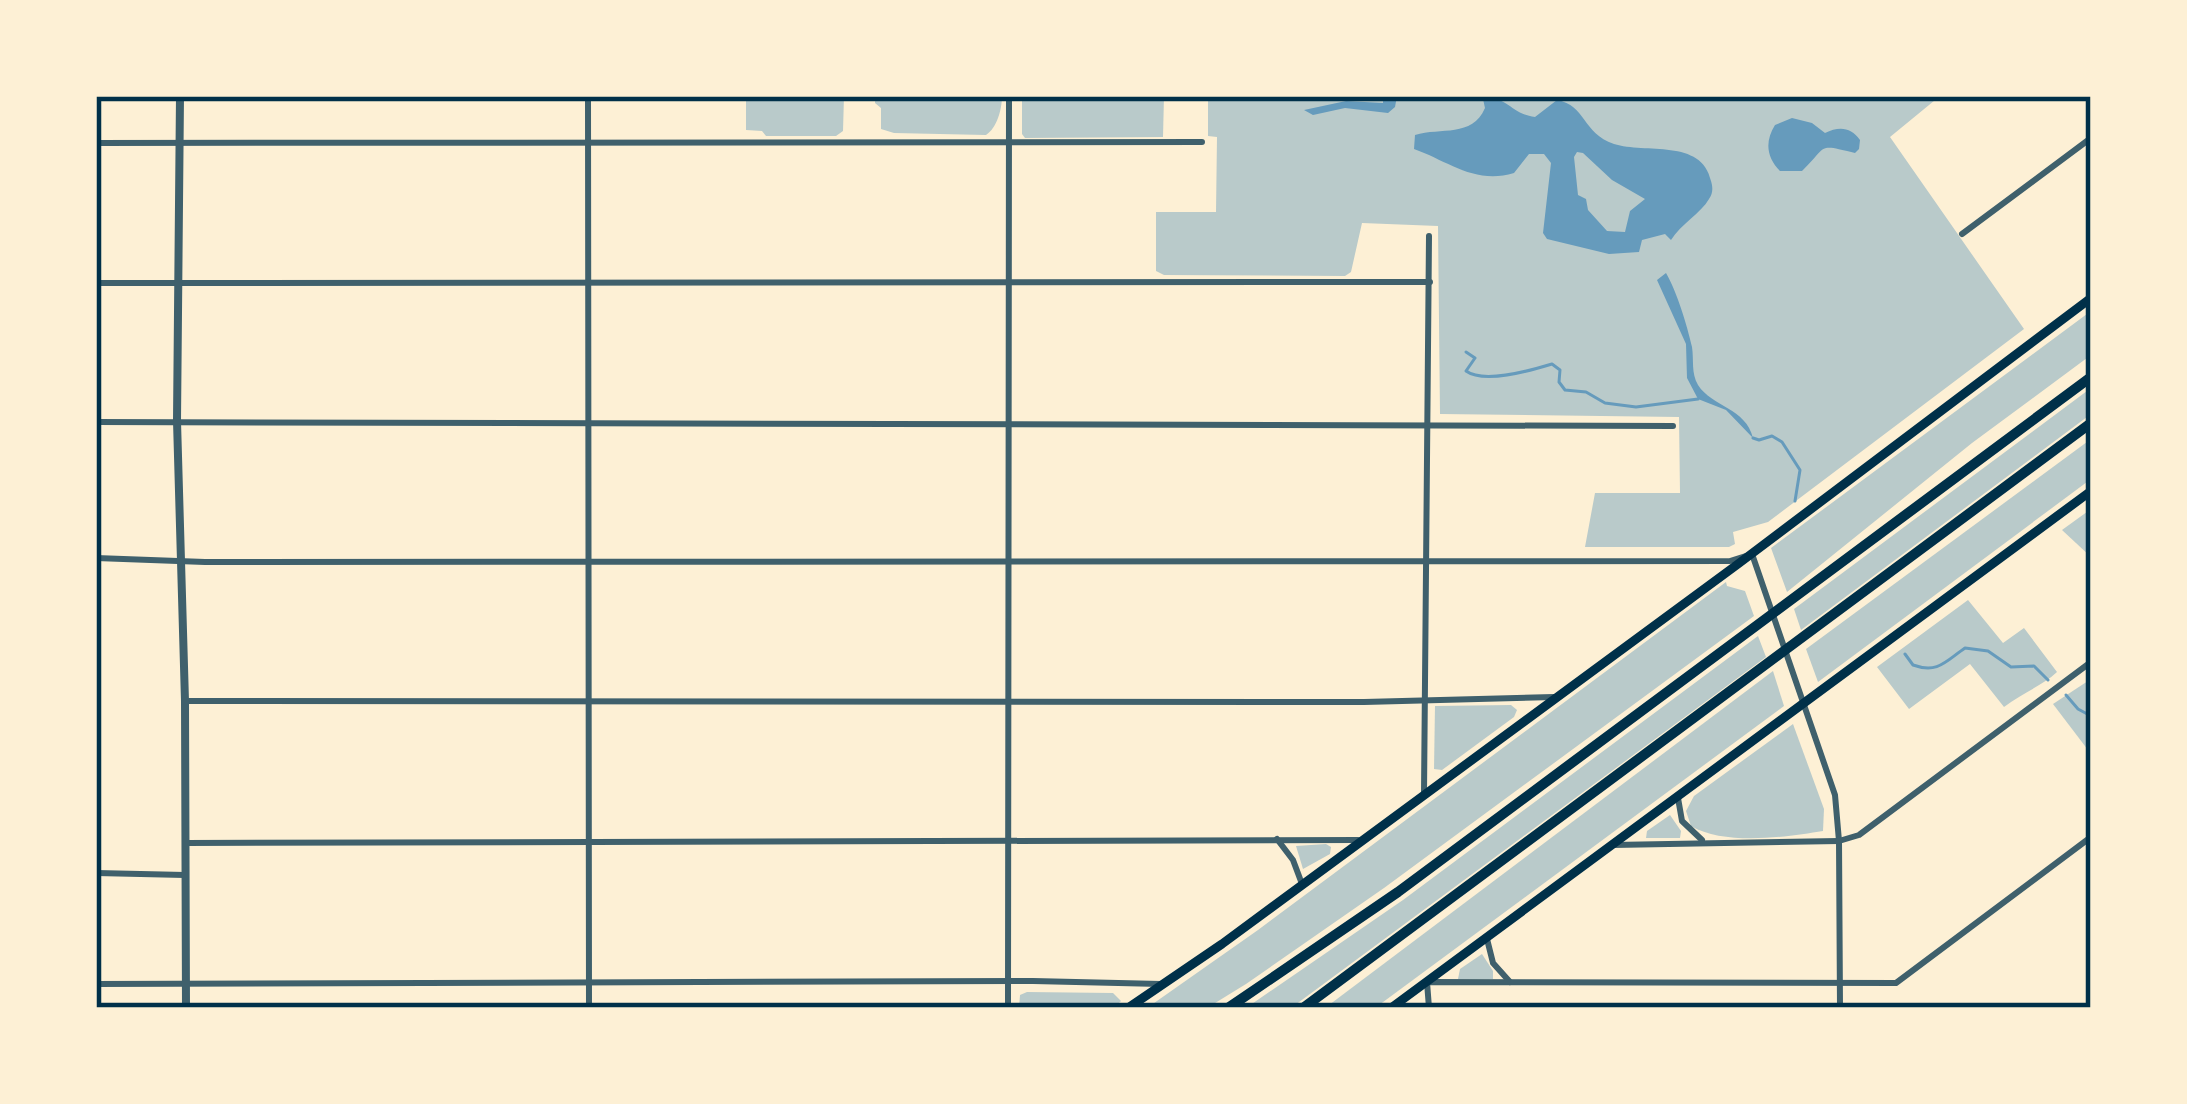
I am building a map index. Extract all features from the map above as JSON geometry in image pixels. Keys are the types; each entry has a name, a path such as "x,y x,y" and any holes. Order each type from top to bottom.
{"highway":[{"path":"1228,1008 1398,892 2091,377"},
{"path":"1303,1008 2091,423"}],"main road":[{"path":"1128,1008 1752,554 2091,298"},
{"path":"1390,1008 2091,491"}],"street":[{"path":"180,96 177,422 185,701 186,1008"},
{"path":"588,96 589,1008"},
{"path":"1009,96 1009,1008"},
{"path":"1962,234 2091,138"},
{"path":"96,143 1202,142"},
{"path":"1424,794 1429,236"},
{"path":"96,284 1430,282"},
{"path":"96,422 1673,426"},
{"path":"96,558 1009,563 1730,561 1752,554 1834,795 1840,842 1840,1008"},
{"path":"1612,844 1840,842 1859,835 2091,662"},
{"path":"185,701 1364,703 1554,697"},
{"path":"1678,795 1686,828 1712,844"},
{"path":"1429,1008 1427,982 1895,983 2091,837"},
{"path":"1277,839 1293,860 1302,884"},
{"path":"186,843 1362,840"},
{"path":"96,873 185,875"},
{"path":"1487,938 1493,963 1510,982"},
{"path":"96,984 1165,984"}],"shaded area":[{"path":"746,96 844,96 843,131 836,136 766,136 762,131 746,130"},
{"path":"875,96 1002,96 998,118 986,135 881,129 881,108"},
{"path":"1022,96 1164,96 1163,137 1025,138"},
{"path":"1208,96 1940,96 1890,137 2024,329 1768,522 1733,532 1735,544 1729,547 1585,547 1595,493 1680,493 1679,417 1440,414 1438,226 1362,223 1351,272 1345,276 1164,275 1156,271 1156,212 1216,212 1217,137 1208,136"},
{"path":"2091,311 2091,355 1972,443 1787,592 1771,548"},
{"path":"2091,388 2091,414 1801,630 1794,609"},
{"path":"2091,439 2091,479 1818,682 1806,649"},
{"path":"2091,509 2091,557 2062,530"},
{"path":"1726,582 1745,591 1754,616 1246,984 1207,1008 1147,1008 1258,930"},
{"path":"1968,600 2003,643 2024,628 2057,672 2004,707 1970,664 1909,709 1877,667"},
{"path":"1758,636 1766,657 1291,1008 1246,1008 1403,900"},
{"path":"1773,671 1784,706 1375,1008 1325,1008"},
{"path":"2091,679 2091,748 2088,750 2053,704"},
{"path":"1511,705 1517,710 1514,717 1442,770 1434,769 1435,706"},
{"path":"1793,724 1824,809 1823,831 1738,838 1691,826 1686,811 1694,796"},
{"path":"1670,815 1681,831 1680,838 1646,838 1647,831"},
{"path":"1326,844 1330,854 1303,869 1296,846"},
{"path":"1482,954 1493,979 1458,979 1460,969"},
{"path":"1113,993 1121,1001 1114,1008 1019,1008 1020,995"}],"water":[{"path":"1383,96 1397,96 1388,113 1345,108 1313,115 1304,110 1346,101 1383,103"},
{"path":"1475,96 1496,99 1535,117 1557,100 1574,107 1596,133 1614,144 1685,153 1706,167 1711,195 1671,240 1665,234 1642,240 1639,252 1609,254 1547,239 1543,233 1551,163 1544,154 1529,154 1514,173 1487,176 1414,149 1415,135 1472,124 1485,108 1483,99","holes":["1583,153 1612,180 1645,199 1630,211 1625,232 1607,231 1588,210 1586,199 1578,195 1574,157"]},
{"path":"1792,118 1812,123 1825,133 1849,130 1860,140 1859,149 1855,153 1824,149 1802,171 1780,171 1770,155 1770,137 1775,125"},
{"path":"1666,273 1687,329 1698,385 1743,420 1753,438 1726,410 1698,399 1687,378 1686,344 1657,280"}],"waterway":[{"path":"1466,352 1475,358 1466,371 1474,375 1507,375 1552,364 1560,370 1559,382 1565,390 1586,392 1605,403 1636,407 1698,399"},
{"path":"1753,438 1772,436 1782,442 1800,470 1795,501"},
{"path":"1905,654 1913,665 1929,668 1965,648 1988,651 2011,667 2034,666 2048,680"},
{"path":"2066,695 2091,716"}]}
